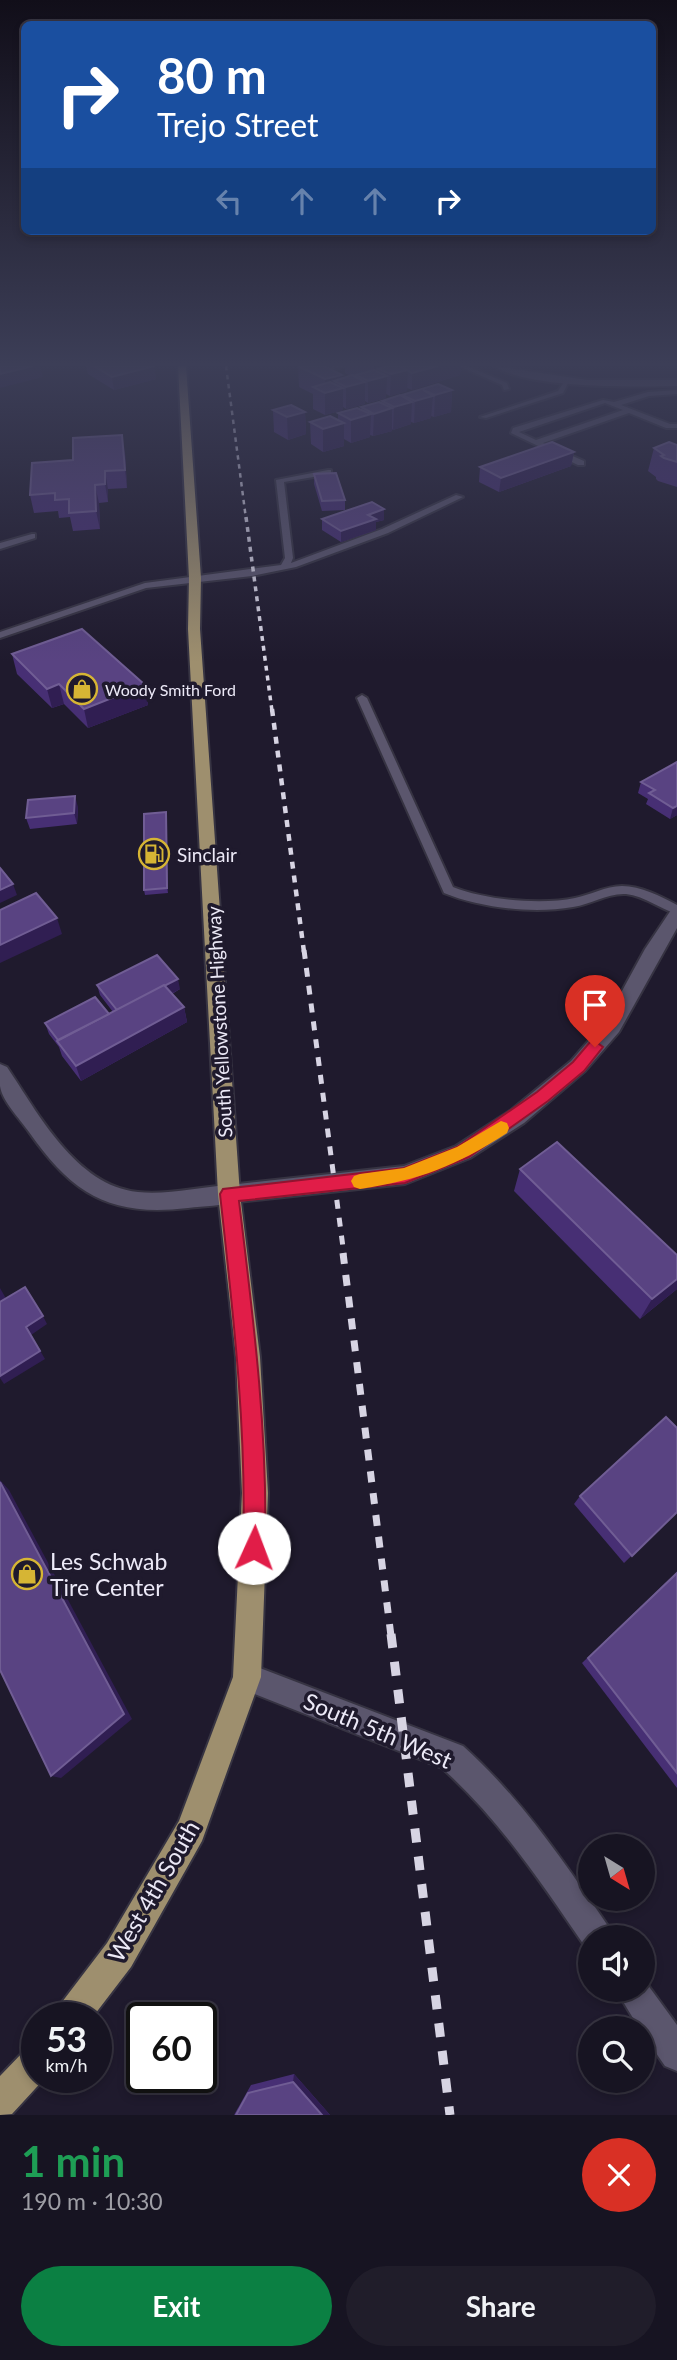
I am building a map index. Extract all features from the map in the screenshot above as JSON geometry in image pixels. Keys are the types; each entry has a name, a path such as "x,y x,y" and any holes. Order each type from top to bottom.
{"main road":[{"name":"South Yellowstone Highway","path":"188,465 195,578 194,629 229,1194 248,1357 255,1493 247,1677"},
{"name":"West 4th South","path":"83,2002 120,1955 191,1830 247,1677"},
{"path":"0,2102 21,2079"}],"street":[{"path":"0,1072 50,1148 75,1171 108,1192 136,1201 405,1175 463,1152 517,1117 578,1066 612,1027 677,912"},
{"name":"South 5th West","path":"247,1677 452,1757 479,1781 529,1838 589,1925"},
{"path":"641,2002 677,2054"}],"lane":[{"path":"285,566 289,558 281,480 328,472"},
{"path":"0,635 145,586 253,573 285,566 386,531 459,497"},
{"path":"0,546 32,536"},
{"path":"362,698 448,890 477,898 541,904 572,904 606,891 635,891 677,912"}],"building":[{"path":"32,465 125,465 125,470 105,471 105,484 95,485 96,511 69,513 69,499 55,500 55,493 30,495"},
{"path":"487,465 538,465 501,478 480,467"},
{"path":"336,473 345,500 322,501 314,474"},
{"path":"372,502 384,509 368,515 376,519 341,531 322,519"},
{"path":"82,629 145,685 84,709 59,684 47,689 12,654"},
{"path":"677,762 677,806 673,808 649,793 655,790 641,782"},
{"path":"75,796 74,813 26,818 28,800"},
{"path":"166,812 167,888 144,890 144,814"},
{"path":"0,868 13,884 0,890"},
{"path":"36,893 57,918 0,945 0,910"},
{"path":"157,955 178,979 117,1010 97,985"},
{"path":"164,985 184,1007 76,1066 57,1041"},
{"path":"95,997 109,1014 58,1040 45,1023"},
{"path":"557,1142 677,1255 677,1279 652,1299 520,1169"},
{"path":"25,1287 43,1316 26,1327 40,1351 0,1376 0,1302"},
{"path":"666,1417 677,1428 677,1512 632,1556 580,1496"},
{"name":"Les Schwab Tire Center","path":"0,1482 124,1714 51,1776 0,1670"},
{"path":"677,1573 677,1773 588,1658"},
{"path":"293,2082 322,2115 236,2115 248,2093"}],"railway":[{"path":"239,465 246,519"},
{"path":"246,517 272,711"},
{"path":"272,709 304,952"},
{"path":"304,950 344,1255"},
{"path":"343,1253 391,1636"},
{"path":"391,1634 450,2115"}],"slow traffic":[{"path":"360,1181 405,1175 463,1152 501,1128"}],"place":[{"name":"Woody Smith Ford","path":"82,689"},
{"name":"Sinclair","path":"154,854"},
{"name":"Les Schwab Tire Center","path":"27,1574"}],"route":[{"path":"254,1548 255,1493 248,1357 229,1194 335,1185 405,1175 463,1152 517,1117 578,1066 595,1047"}]}
